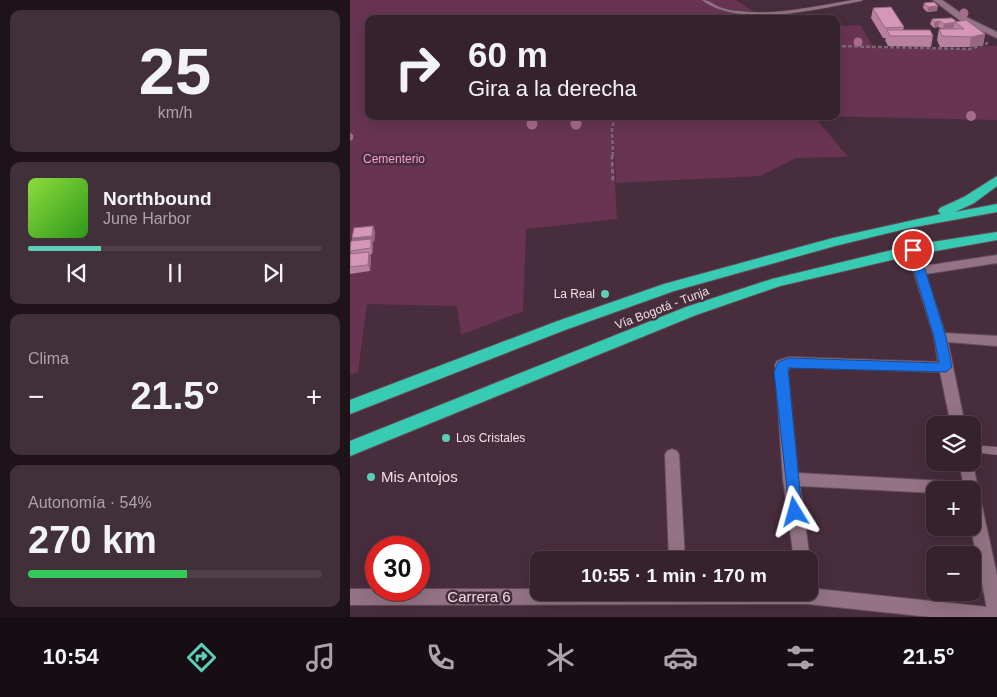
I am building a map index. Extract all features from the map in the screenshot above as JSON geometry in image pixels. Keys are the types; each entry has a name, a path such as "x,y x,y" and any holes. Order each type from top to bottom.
{"highway":[{"path":"909,224 942,213 969,200 997,180"},
{"name":"Vía Bogotá - Tunja","path":"350,407 560,326 668,288 759,261 909,224 997,208"},
{"name":"Vía Bogotá - Tunja","path":"350,449 691,311 776,282 913,250 997,236"}],"street":[{"path":"936,0 969,23 997,35"},
{"path":"913,250 940,337 956,416"},
{"path":"920,271 997,259"},
{"path":"940,337 997,341"},
{"path":"801,551 780,372 782,365 789,362 946,367"},
{"path":"672,455 677,551"},
{"path":"791,479 926,488"},
{"path":"981,536 997,615"},
{"name":"Carrera 6","path":"350,597 530,595"},
{"name":"Carrera 6","path":"818,595 997,615"}],"lane":[{"path":"704,0 710,5 743,13 766,13 861,0"},
{"path":"981,449 997,451"}],"path":[{"path":"840,46 970,49 984,46 990,42"},
{"path":"613,183 612,128 615,120"}],"green space":[{"name":"Cementerio","path":"350,0 736,0 759,15 365,15 365,120 615,120 612,128 617,219 526,229 523,311 461,335 457,306 367,304 358,372 350,375"},
{"path":"860,25 874,48 971,49 997,46 997,120 840,117 840,26"},
{"path":"616,120 817,120 848,157 796,158 760,176 616,183 613,128"}],"building":[{"path":"934,2 938,6 928,7 924,3"},
{"path":"891,7 904,27 885,28 873,8"},
{"path":"952,18 957,22 944,24 940,21 935,22 932,19"},
{"path":"966,20 985,34 971,37 942,36 939,29 964,29 955,22"},
{"path":"887,30 930,30 933,36 890,36"},
{"path":"373,226 372,236 352,238 354,228"},
{"path":"371,239 371,248 350,251 351,241"},
{"path":"369,252 368,265 350,267 350,254"}],"place":[{"name":"La Real","path":"605,294"},
{"name":"Los Cristales","path":"446,438"},
{"name":"Mis Antojos","path":"371,477"}],"route":[{"path":"795,512 780,372 782,365 789,362 946,367 940,337 913,250"}]}
